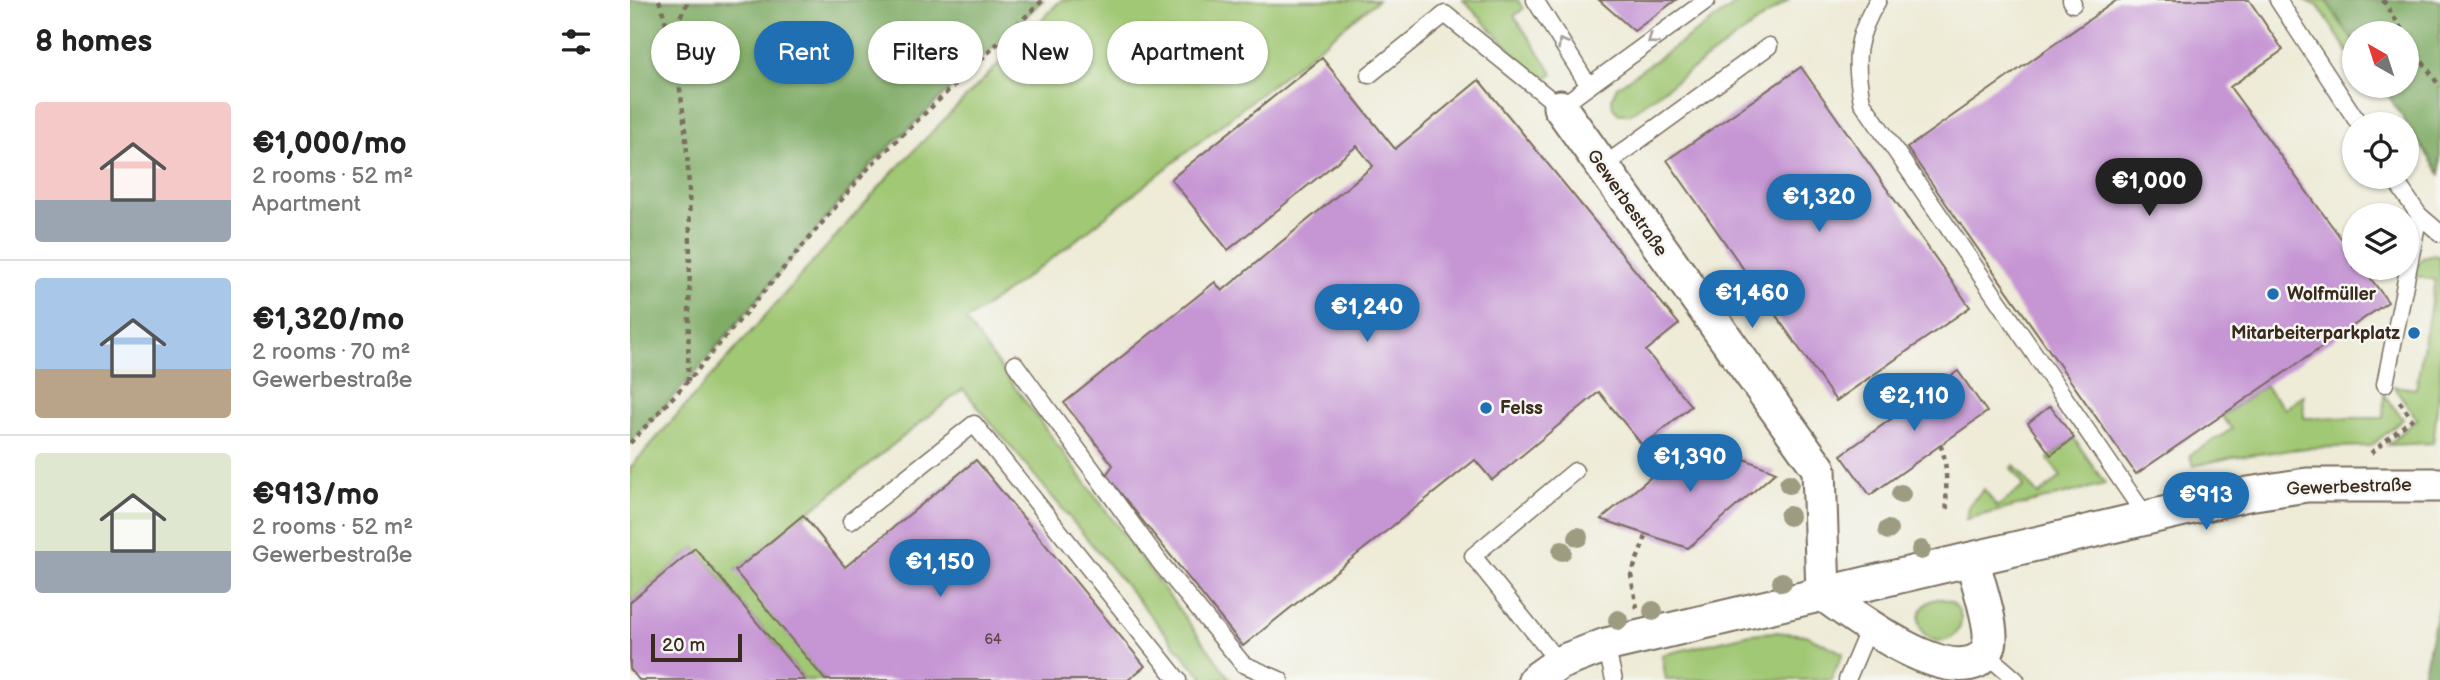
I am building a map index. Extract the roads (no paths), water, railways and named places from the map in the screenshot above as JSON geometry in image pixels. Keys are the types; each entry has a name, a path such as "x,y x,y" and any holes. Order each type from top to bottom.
{"street":[{"name":"Gewerbestraße","path":"1560,107 1819,470 1823,594"},
{"name":"Gewerbestraße","path":"1547,672 1606,645 2248,494 2307,485 2440,485"},
{"path":"1823,594 1903,652 1931,666 1953,669 1972,664 1986,653 1990,638 1972,559"}],"lane":[{"path":"1535,0 1589,86"},
{"path":"1369,75 1445,14 1560,107 1707,0"},
{"path":"1878,0 1865,21 1855,64 1862,102 2147,517"},
{"path":"2278,0 2350,112"},
{"path":"1602,167 1769,46"},
{"path":"2419,215 2440,233"},
{"path":"2385,384 2406,280"},
{"path":"1015,364 1162,565 1235,654 1244,664 1280,680"},
{"path":"850,521 974,424 1178,680"},
{"path":"1547,672 1474,556 1575,471"},
{"path":"1847,680 1869,628"},
{"path":"1606,645 1614,680"},
{"path":"1986,653 2016,680"}],"place":[{"name":"Wolfmüller","path":"2273,294"},
{"name":"Mitarbeiterparkplatz","path":"2414,333"},
{"name":"Felss","path":"1486,408"}]}
